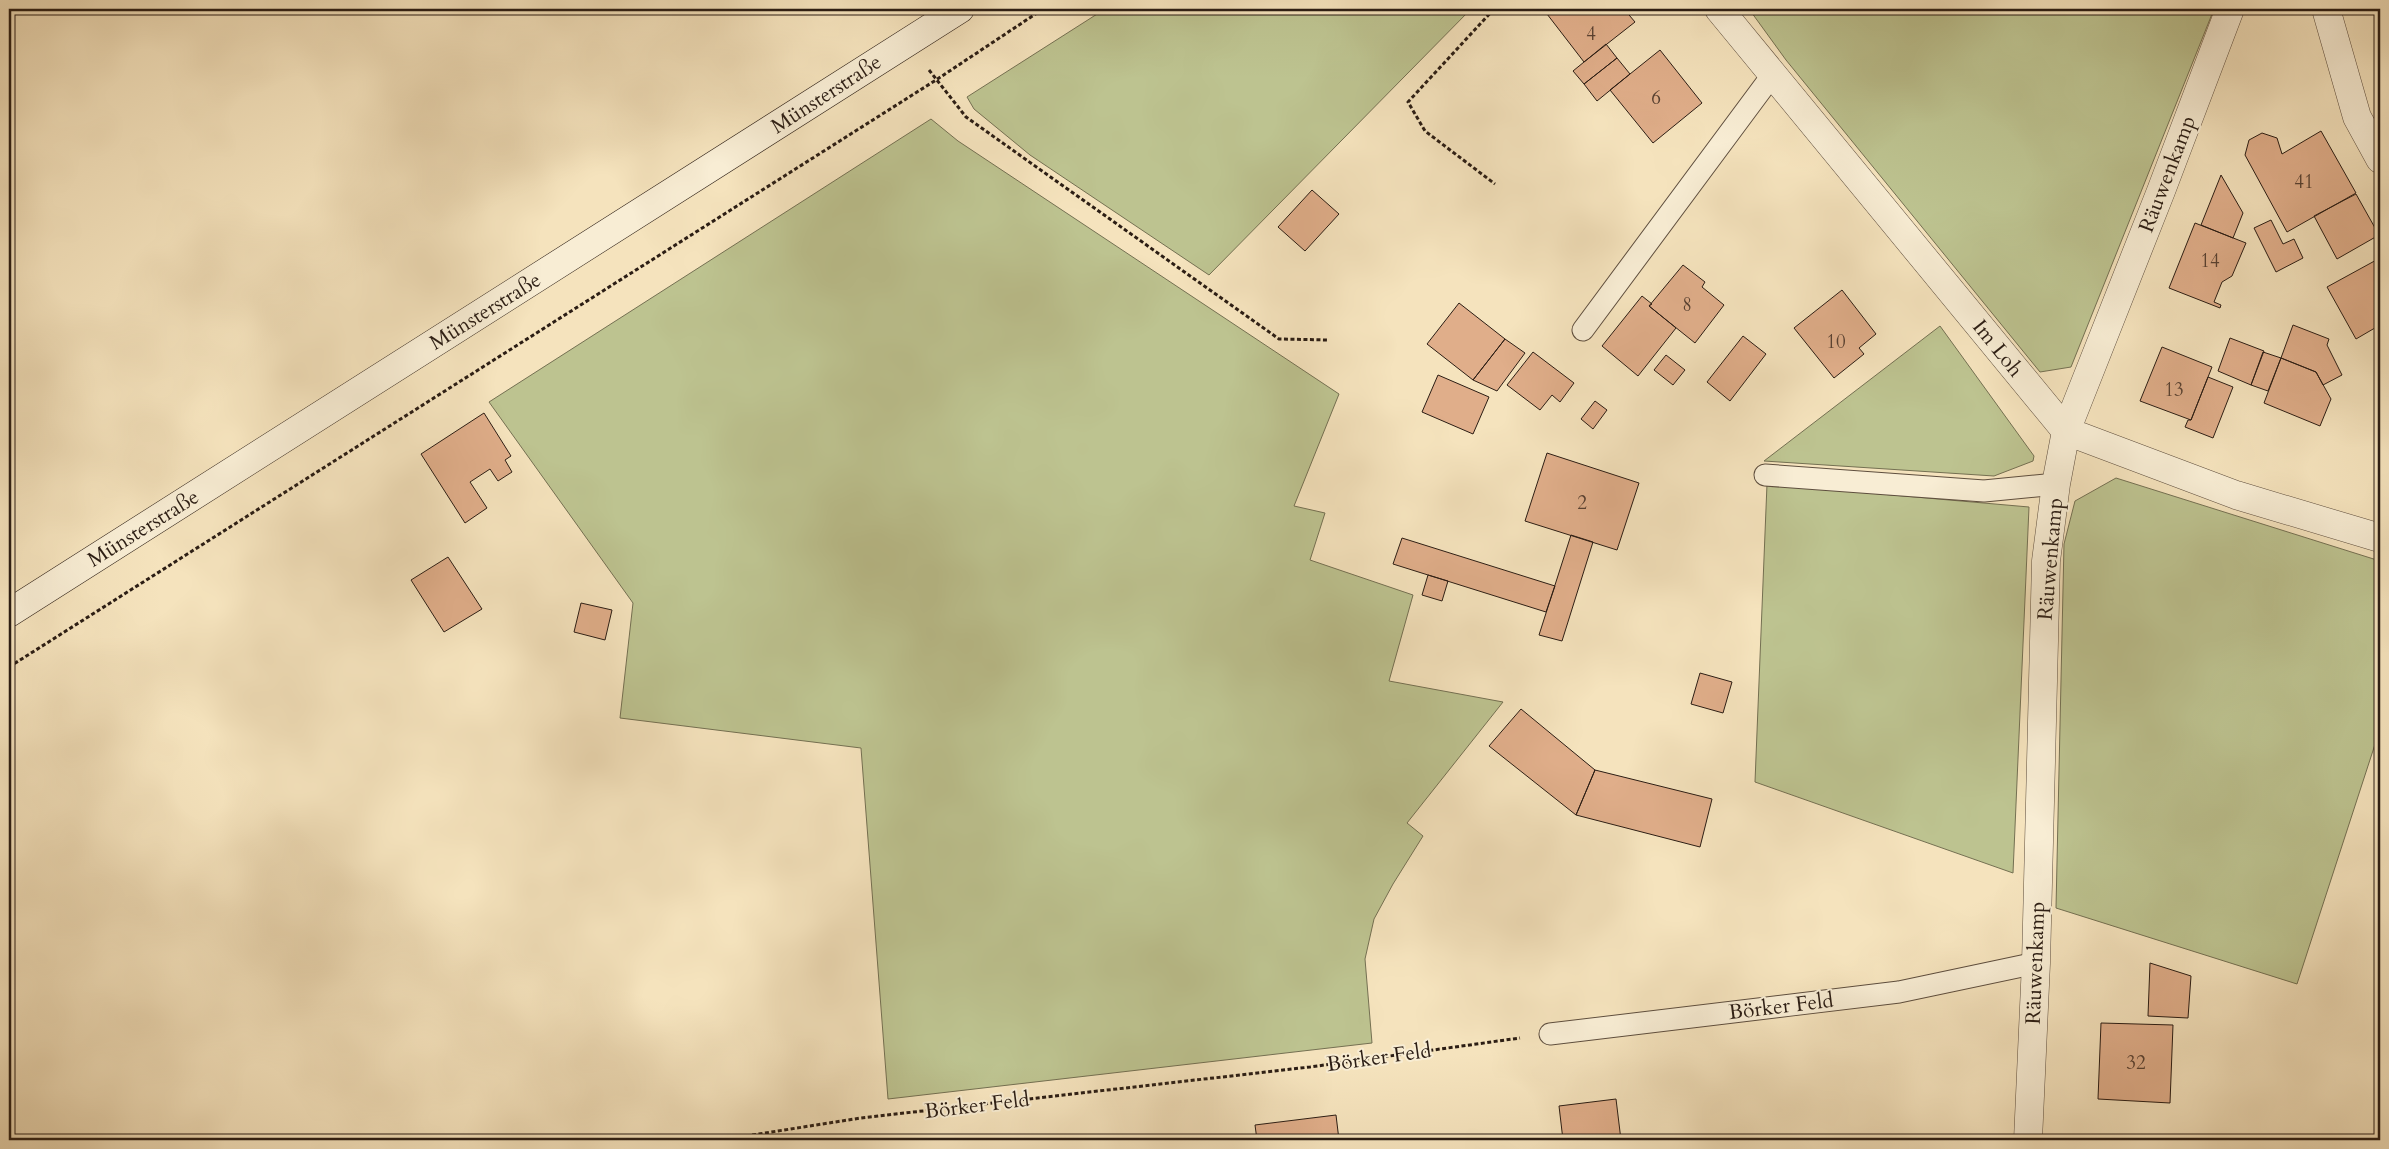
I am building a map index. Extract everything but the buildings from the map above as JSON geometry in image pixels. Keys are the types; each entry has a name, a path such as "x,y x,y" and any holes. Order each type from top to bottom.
{"street":[{"name":"Münsterstraße","path":"9,613 960,9"},
{"name":"Im Loh","path":"1719,9 2066,431 2236,495 2380,538"},
{"name":"Räuwenkamp","path":"2028,1140 2036,963 2046,561 2056,484 2066,431 2161,191 2230,9"},
{"path":"2326,9 2356,117 2380,160"}],"lane":[{"path":"1583,330 1772,74"},
{"path":"1765,475 1984,491 2056,484"},
{"name":"Börker Feld","path":"1550,1034 1899,992 2036,963"}],"path":[{"path":"9,667 936,80 1043,9"},
{"path":"1494,9 1408,102 1426,131 1495,184"},
{"path":"907,42 966,117 1279,339 1329,340"},
{"name":"Börker Feld","path":"720,1140 861,1118 1310,1067 1550,1034"}],"green space":[{"path":"1105,9 1471,9 1209,275 1030,155 974,109 967,97"},
{"path":"1749,9 2214,9 2071,367 2040,372 1786,60"},
{"path":"931,119 958,141 1339,394 1294,506 1325,513 1310,560 1413,595 1389,681 1503,702 1407,823 1423,836 1374,919 1365,959 1372,1043 888,1099 861,748 620,718 633,603 489,402"},
{"path":"1940,326 2034,456 2033,461 1994,476 1764,461"},
{"path":"2116,478 2380,561 2380,729 2297,984 2056,908 2064,544 2075,501"},
{"path":"1767,484 2029,507 2013,873 1755,782"}]}
